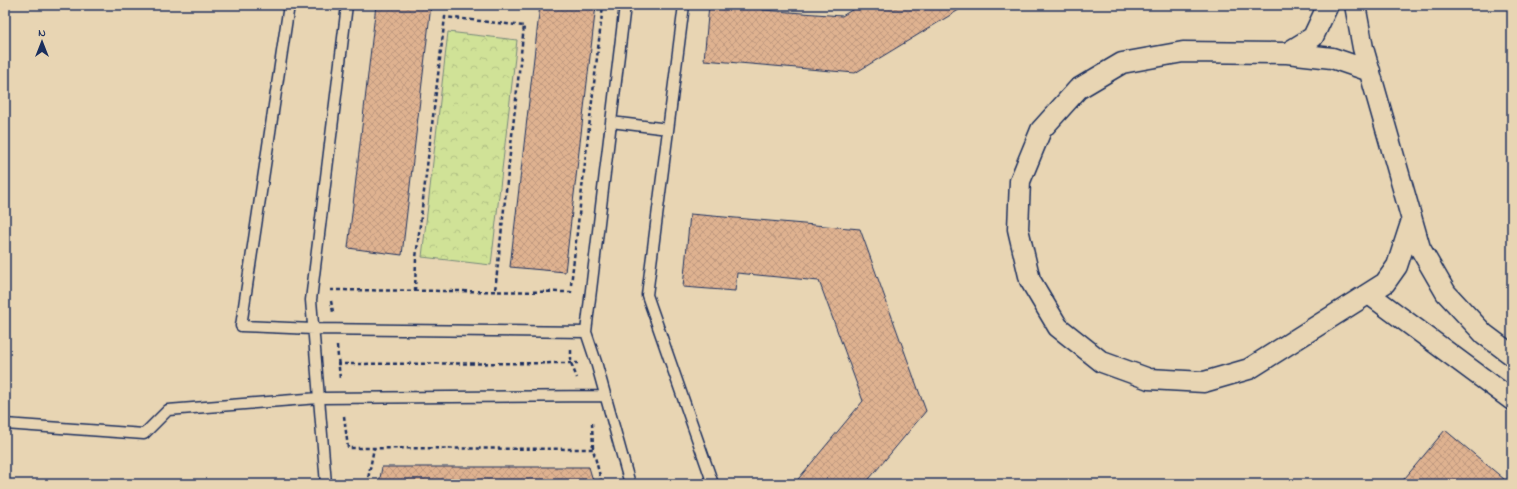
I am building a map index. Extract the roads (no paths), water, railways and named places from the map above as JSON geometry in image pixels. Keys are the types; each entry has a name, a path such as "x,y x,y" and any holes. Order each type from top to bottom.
{"street":[{"path":"1287,54 1313,37 1328,5"},
{"path":"1355,5 1363,48 1420,248 1446,293 1484,334 1512,355"},
{"path":"1370,71 1332,58 1287,54 1183,52 1122,63 1078,89 1041,130 1020,181 1018,229 1030,280 1058,327 1102,362 1149,379 1204,382 1249,369 1384,284 1397,266 1412,220"},
{"path":"1369,294 1512,400"}],"lane":[{"path":"289,5 241,326 313,329 586,332"},
{"path":"326,484 310,300 347,5"},
{"path":"625,5 586,332 596,362 604,396 630,484"},
{"path":"684,5 647,295 713,484"},
{"path":"611,122 668,129"},
{"path":"5,424 144,434 168,410 319,398 604,396"}]}
